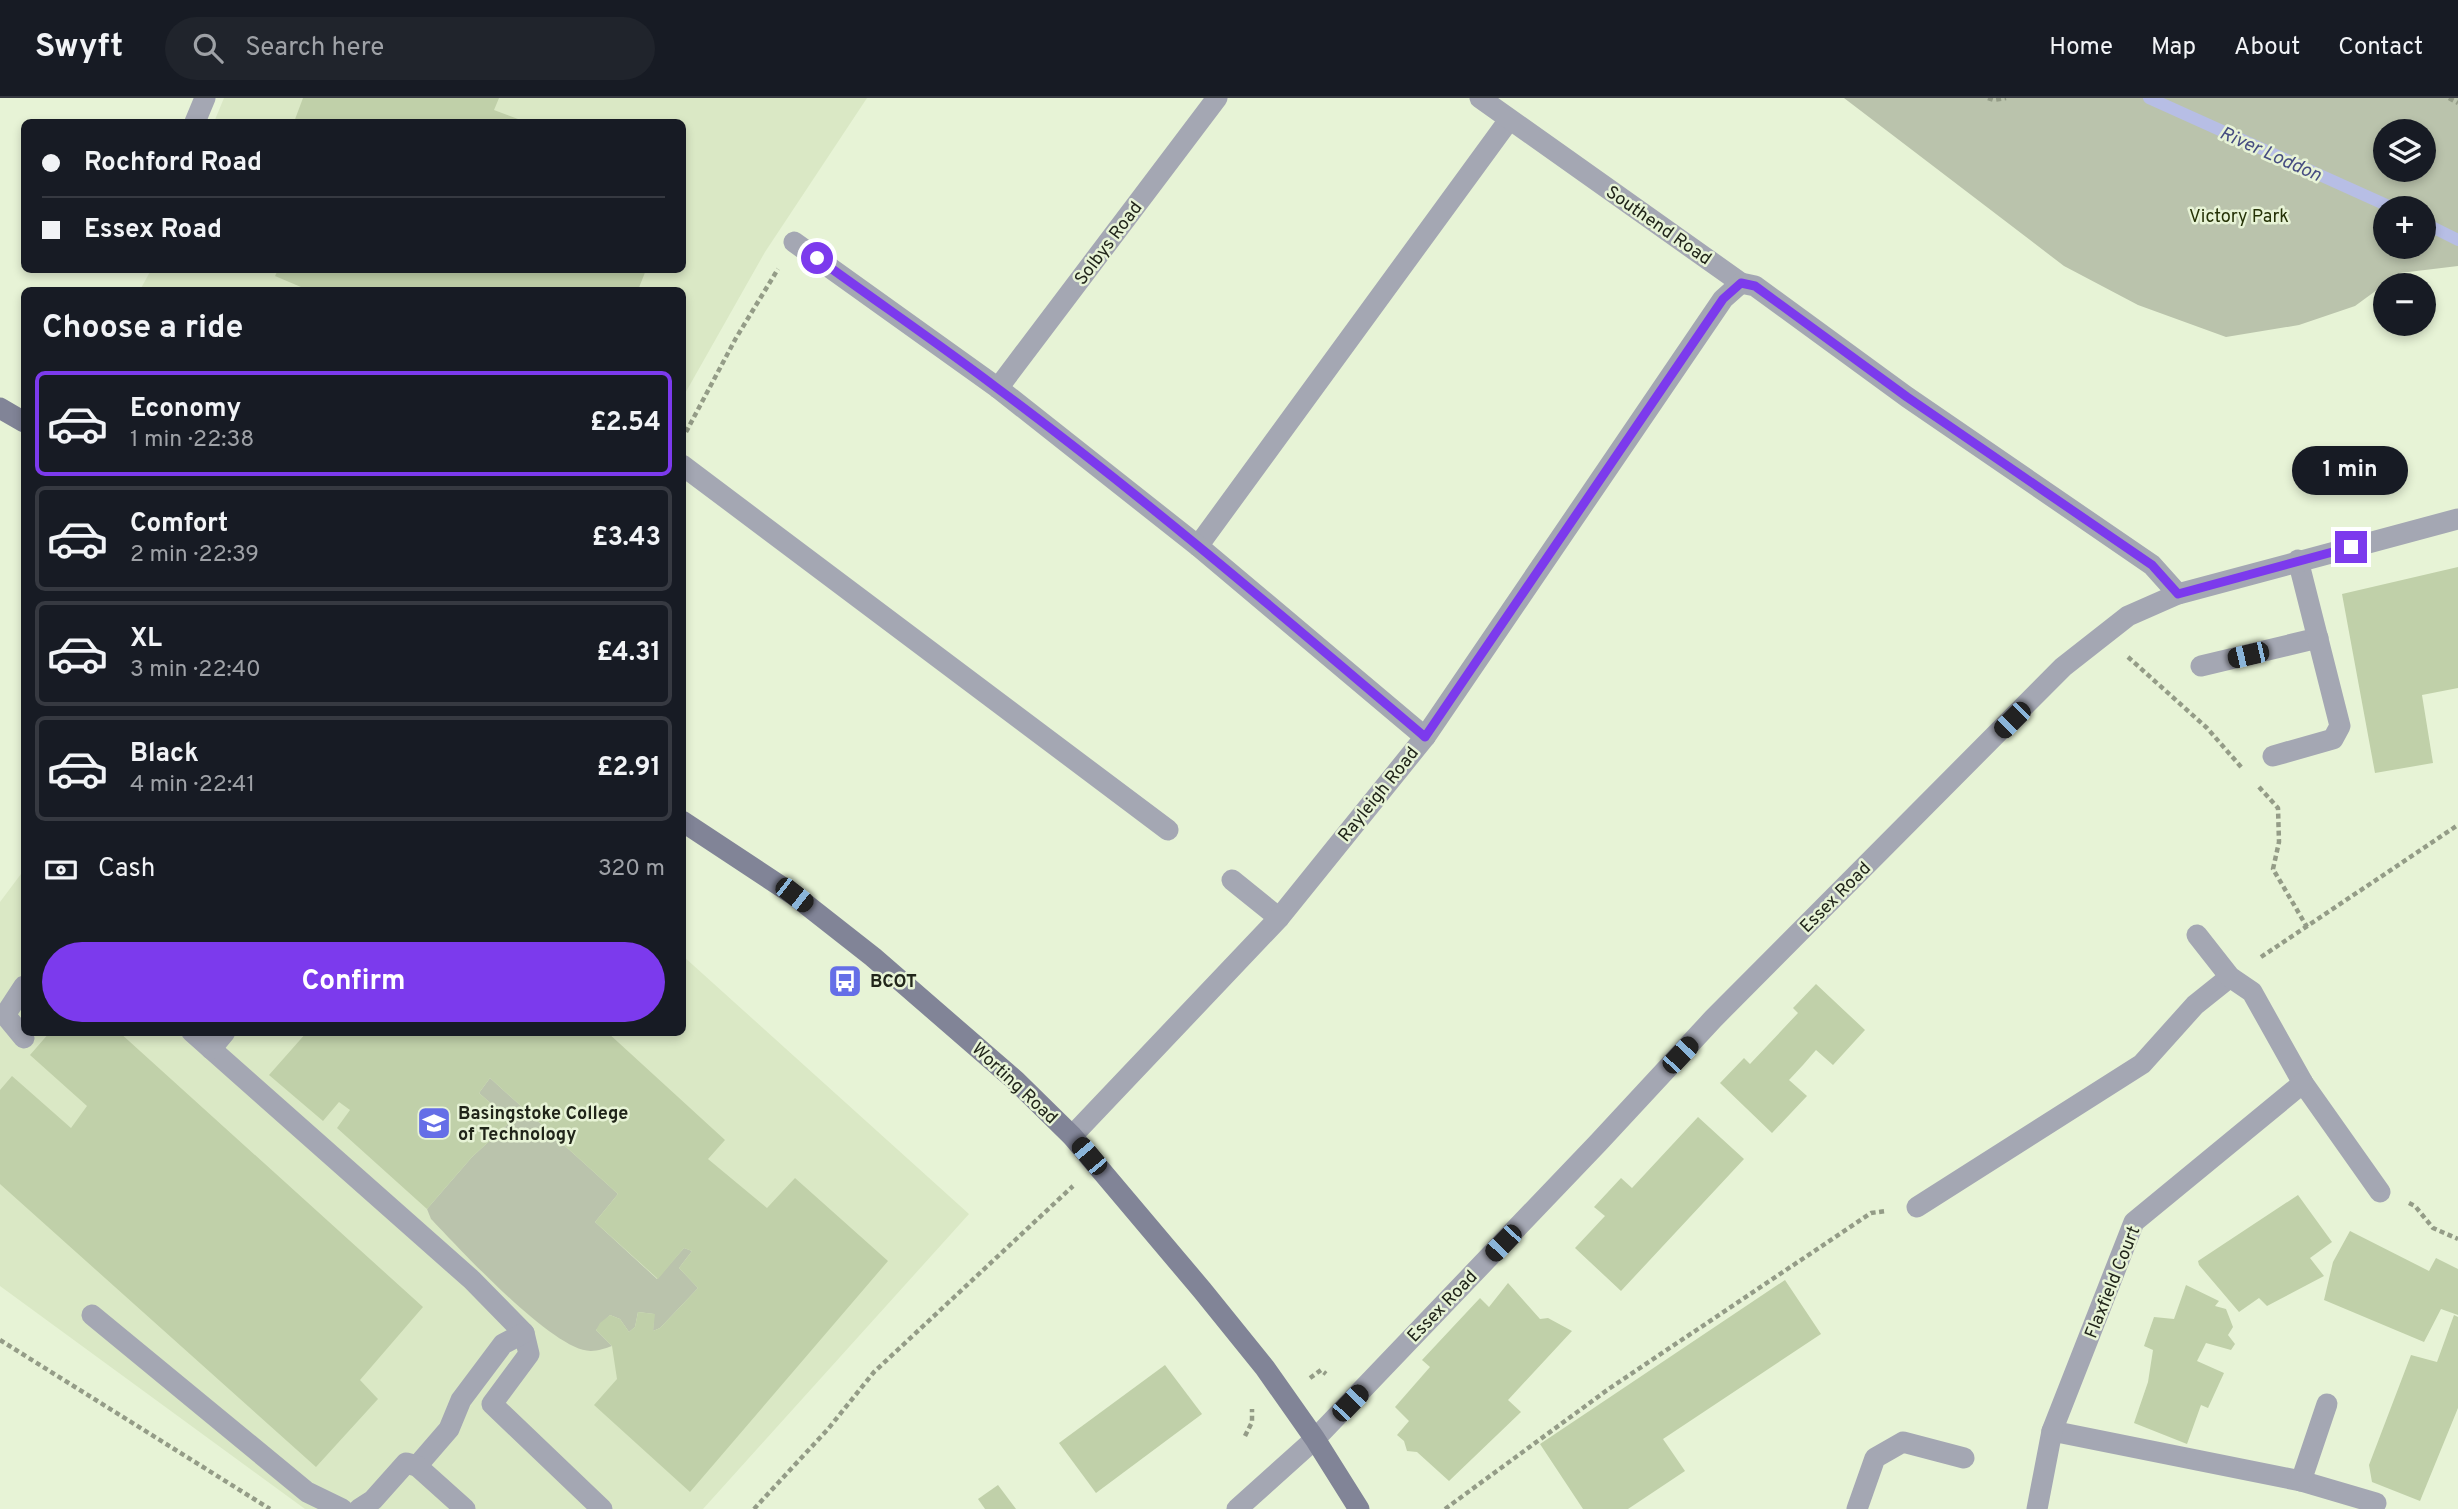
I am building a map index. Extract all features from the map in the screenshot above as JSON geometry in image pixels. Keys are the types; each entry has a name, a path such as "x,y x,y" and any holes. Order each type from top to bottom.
{"street":[{"path":"196,119 205,98"},
{"name":"Solbys Road","path":"998,388 1217,98"},
{"name":"Southend Road","path":"1480,98 1741,283 1755,286 1907,397 2152,565 2178,594"},
{"path":"1198,546 1510,120"},
{"path":"794,242 998,388 1198,546 1425,737"},
{"name":"Rayleigh Road","path":"1072,1136 1279,918 1425,737 1723,299 1741,283"},
{"path":"0,408 21,420"},
{"path":"686,468 1168,830"},
{"name":"Essex Road","path":"1237,1509 1315,1439 1713,1019 2063,667 2128,616 2178,594 2458,519"},
{"path":"2273,756 2333,739 2340,726 2298,560"},
{"path":"2201,666 2318,638"},
{"name":"Worting Road","path":"686,824 794,895 873,957 1016,1082 1072,1136 1240,1336 1315,1439 1359,1509"},
{"path":"1232,880 1279,918"},
{"path":"2197,935 2230,977 2252,992 2303,1083 2380,1192"},
{"path":"1917,1207 2143,1064 2195,1005 2230,977"},
{"path":"21,991 5,1015 21,1034"},
{"path":"196,1036 472,1280 524,1333 528,1353 492,1404 602,1509"},
{"path":"211,1049 222,1036"},
{"name":"Flaxfield Court","path":"2037,1509 2052,1431 2134,1222 2303,1083"},
{"path":"92,1315 307,1492 342,1509"},
{"path":"417,1466 449,1429 461,1400 503,1345 524,1333"},
{"path":"2301,1481 2327,1404"},
{"path":"2052,1431 2301,1481 2376,1503"},
{"path":"1857,1509 1875,1458 1903,1442 1964,1458"},
{"path":"359,1509 373,1500 407,1463 417,1466 465,1509"}],"path":[{"path":"1988,98 2006,98"},
{"path":"2449,98 2458,103"},
{"path":"686,432 736,338 794,242"},
{"path":"2104,635 2207,728 2278,808 2279,842 2273,869 2308,927"},
{"path":"2255,961 2458,825"},
{"path":"754,1509 828,1429 874,1372 1077,1182"},
{"path":"2380,1192 2415,1206 2432,1228 2458,1239"},
{"path":"1445,1509 1610,1388 1871,1213 1917,1207"},
{"path":"0,1340 270,1509"},
{"path":"1245,1436 1252,1422 1251,1402"}],"shaded area":[{"path":"224,98 867,98 765,252 686,392 686,287 142,287 149,273 686,273 686,119 215,119"},
{"name":"Basingstoke College of Technology","path":"21,874 21,1036 686,1036 686,959 969,1214 703,1509 305,1509 0,1286 0,902"}],"green space":[{"name":"Victory Park","path":"1844,98 2458,98 2458,266 2400,273 2373,273 2373,293 2355,306 2299,325 2226,337 2138,305 2064,266"},
{"path":"490,1078 618,1194 595,1222 657,1279 684,1248 692,1251 679,1268 698,1288 660,1328 653,1331 654,1314 638,1312 635,1327 629,1332 620,1319 610,1315 596,1330 612,1346 591,1351 575,1347 531,1317 484,1274 431,1219 427,1209 472,1157 511,1121 479,1093"}],"building":[{"path":"303,98 499,98 494,110 518,119 295,119"},
{"path":"276,273 645,273 639,287 301,287 275,276"},
{"path":"2458,567 2458,688 2422,695 2433,763 2375,773 2342,594"},
{"path":"1816,984 1865,1030 1833,1065 1816,1050 1789,1080 1807,1096 1772,1133 1720,1083 1744,1058 1750,1064 1798,1013 1793,1008"},
{"path":"47,1036 123,1036 423,1307 360,1380 378,1399 316,1467 0,1184 0,1090 12,1076 71,1128 87,1106 30,1055"},
{"path":"303,1036 611,1036 725,1140 708,1159 767,1208 795,1178 888,1261 690,1492 594,1405 617,1379 612,1346 596,1330 600,1323 610,1315 620,1319 629,1332 635,1327 638,1312 655,1314 653,1331 660,1328 698,1288 679,1268 692,1251 684,1248 658,1279 595,1222 618,1194 490,1078 479,1093 511,1121 472,1157 427,1209 337,1128 350,1110 339,1102 323,1121 269,1075"},
{"path":"1698,1117 1744,1159 1621,1291 1575,1248 1605,1216 1594,1207 1621,1178 1632,1188"},
{"path":"2298,1195 2332,1242 2310,1258 2324,1276 2267,1306 2259,1298 2239,1312 2198,1261"},
{"path":"2350,1231 2429,1271 2436,1258 2458,1269 2458,1315 2441,1309 2424,1342 2324,1300 2333,1262"},
{"path":"1785,1280 1821,1334 1663,1439 1685,1471 1628,1509 1583,1509 1540,1444"},
{"path":"1508,1283 1540,1319 1548,1318 1572,1331 1508,1400 1521,1412 1449,1481 1417,1452 1407,1451 1404,1441 1397,1435 1409,1421 1395,1407 1430,1367 1422,1360 1480,1298 1489,1307"},
{"path":"2186,1285 2219,1301 2215,1306 2226,1309 2233,1327 2228,1335 2235,1344 2231,1350 2206,1343 2197,1361 2224,1373 2208,1408 2201,1405 2187,1444 2134,1423 2148,1382 2153,1350 2144,1346 2154,1317 2174,1319"},
{"path":"2454,1315 2458,1317 2458,1408 2420,1501 2372,1482 2369,1465 2411,1355 2437,1362"},
{"path":"1165,1365 1202,1414 1096,1493 1059,1443"},
{"path":"998,1485 1016,1509 985,1509 978,1499"}],"waterway":[{"name":"River Loddon","path":"2149,98 2373,199"},
{"name":"River Loddon","path":"2436,229 2458,240"}],"place":[{"name":"BCOT","path":"845,981"},
{"name":"Basingstoke College of Technology","path":"434,1123"}],"route":[{"path":"817,258 998,388 1198,546 1425,737 1723,299 1741,283 1755,286 1907,397 2152,565 2178,594 2225,579 2351,547"}]}
